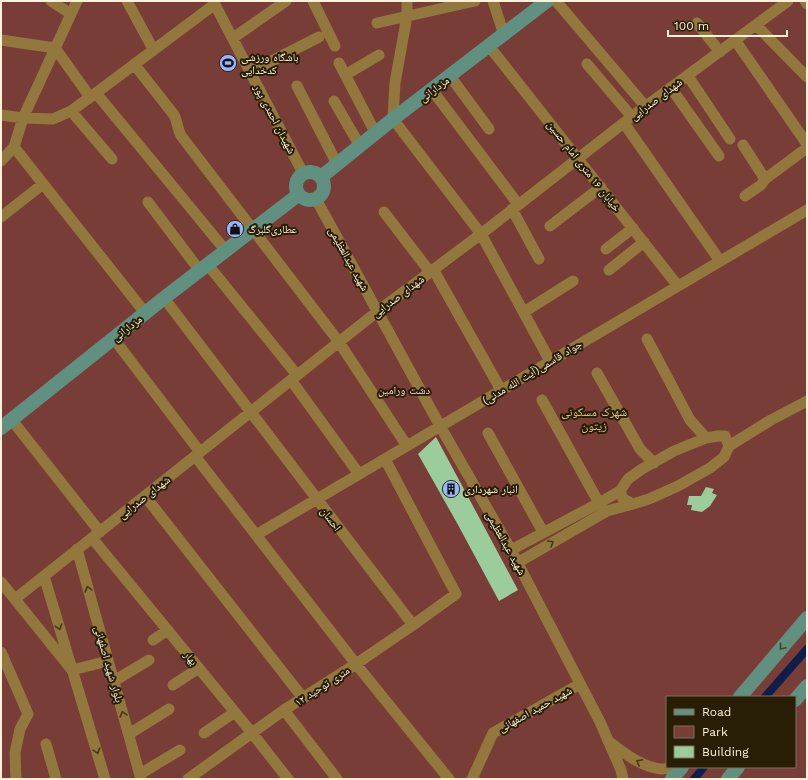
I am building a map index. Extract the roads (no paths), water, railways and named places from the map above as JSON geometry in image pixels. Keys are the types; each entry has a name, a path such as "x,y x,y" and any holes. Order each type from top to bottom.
{"main road":[{"name":"مزدارانی","path":"321,177 547,1"},
{"path":"311,172 317,173 321,177 324,182 324,188 319,198 308,200 302,199 298,195 295,184 301,174 311,172"},
{"name":"مزدارانی","path":"6,424 146,314 164,298 298,195"},
{"path":"741,696 807,618"},
{"path":"796,699 807,686"},
{"path":"672,779 681,768"},
{"path":"728,779 737,768"}],"street":[{"path":"51,1 71,14"},
{"path":"1,161 14,147 23,118 77,1"},
{"path":"127,1 153,49"},
{"path":"233,38 286,1"},
{"path":"313,1 335,46"},
{"path":"407,1 407,16 395,83 393,120 481,234 550,361"},
{"path":"377,23 475,1"},
{"path":"492,1 504,35"},
{"path":"556,1 646,107"},
{"name":"شهدای صدرایی","path":"15,599 378,311 481,234 628,120 788,1"},
{"path":"804,1 807,4"},
{"path":"1,115 23,118 53,119 71,111 214,2"},
{"name":"شهیدان احمدی پور","path":"214,2 303,173"},
{"path":"697,23 720,52"},
{"path":"756,25 807,77"},
{"path":"250,72 319,37"},
{"path":"1,40 55,48 93,95 226,251"},
{"path":"735,40 805,137"},
{"name":"خیابان ۱۶ متری امام حسین","path":"489,46 678,286"},
{"path":"345,75 379,55"},
{"path":"339,63 376,134"},
{"path":"134,64 174,115 177,120 179,134 339,342 407,446"},
{"path":"587,64 628,120 720,261"},
{"path":"450,76 489,129"},
{"path":"688,76 730,139"},
{"path":"297,86 337,164"},
{"path":"671,88 719,156"},
{"path":"432,90 515,207 539,259"},
{"path":"334,101 360,146"},
{"path":"71,111 112,159"},
{"path":"743,145 765,179"},
{"path":"14,147 146,314"},
{"path":"745,196 807,148"},
{"path":"1,217 43,184"},
{"path":"550,226 601,187"},
{"name":"شهید عبدالعظیمی","path":"316,199 440,426 511,550 600,722 621,770 623,779"},
{"path":"148,202 294,378 359,474"},
{"name":"جواد قاسمی(آیت الله مدنی)","path":"256,534 807,210"},
{"path":"384,212 431,270 500,390"},
{"path":"606,250 633,228"},
{"path":"609,270 644,242"},
{"path":"524,312 573,281"},
{"name":"احسان","path":"164,298 413,625"},
{"path":"114,338 256,534 356,664 449,779"},
{"path":"647,339 690,420 706,438"},
{"path":"597,373 640,449 654,463"},
{"path":"542,400 599,503"},
{"path":"517,562 608,511 633,504 678,486 710,468 724,457 729,446 771,420 807,401"},
{"name":"بهار","path":"6,424 96,535 168,630 288,779"},
{"path":"488,433 543,532"},
{"path":"511,550 620,491 628,479 674,451 706,438 718,436 725,436 729,446"},
{"name":"۱۲ متری توحید","path":"188,779 284,710 356,664 456,594 385,459"},
{"path":"620,491 623,499 633,504"},
{"path":"145,496 303,698"},
{"name":"بلوار شهید اصفهانی","path":"77,550 141,777"},
{"path":"44,576 106,779"},
{"path":"1,582 72,670"},
{"path":"153,640 168,630"},
{"path":"1,652 28,714 20,729 16,753 16,779"},
{"path":"114,681 149,660"},
{"path":"72,670 108,661"},
{"path":"173,685 199,668"},
{"name":"شهید حمید اصفهانی","path":"472,779 493,733 580,684"},
{"path":"129,734 169,709"},
{"path":"284,710 337,779"},
{"path":"204,733 235,712"},
{"path":"608,741 631,758 646,766 662,769 668,768"},
{"path":"46,744 56,779"},
{"path":"141,777 180,750"}],"waterway":[{"path":"766,696 807,649"},
{"path":"694,779 703,768"}],"place":[{"name":"باشگاه ورزشی کدخدایی","path":"228,63"},
{"name":"عطاری‌گلبرگ","path":"235,229"},
{"name":"انبار شهرداری","path":"451,489"}],"district":[{"name":"شهرک مسکونی زیتون","path":"594,419"}],"park label":[{"name":"دشت ورامین","path":"404,390"}]}
